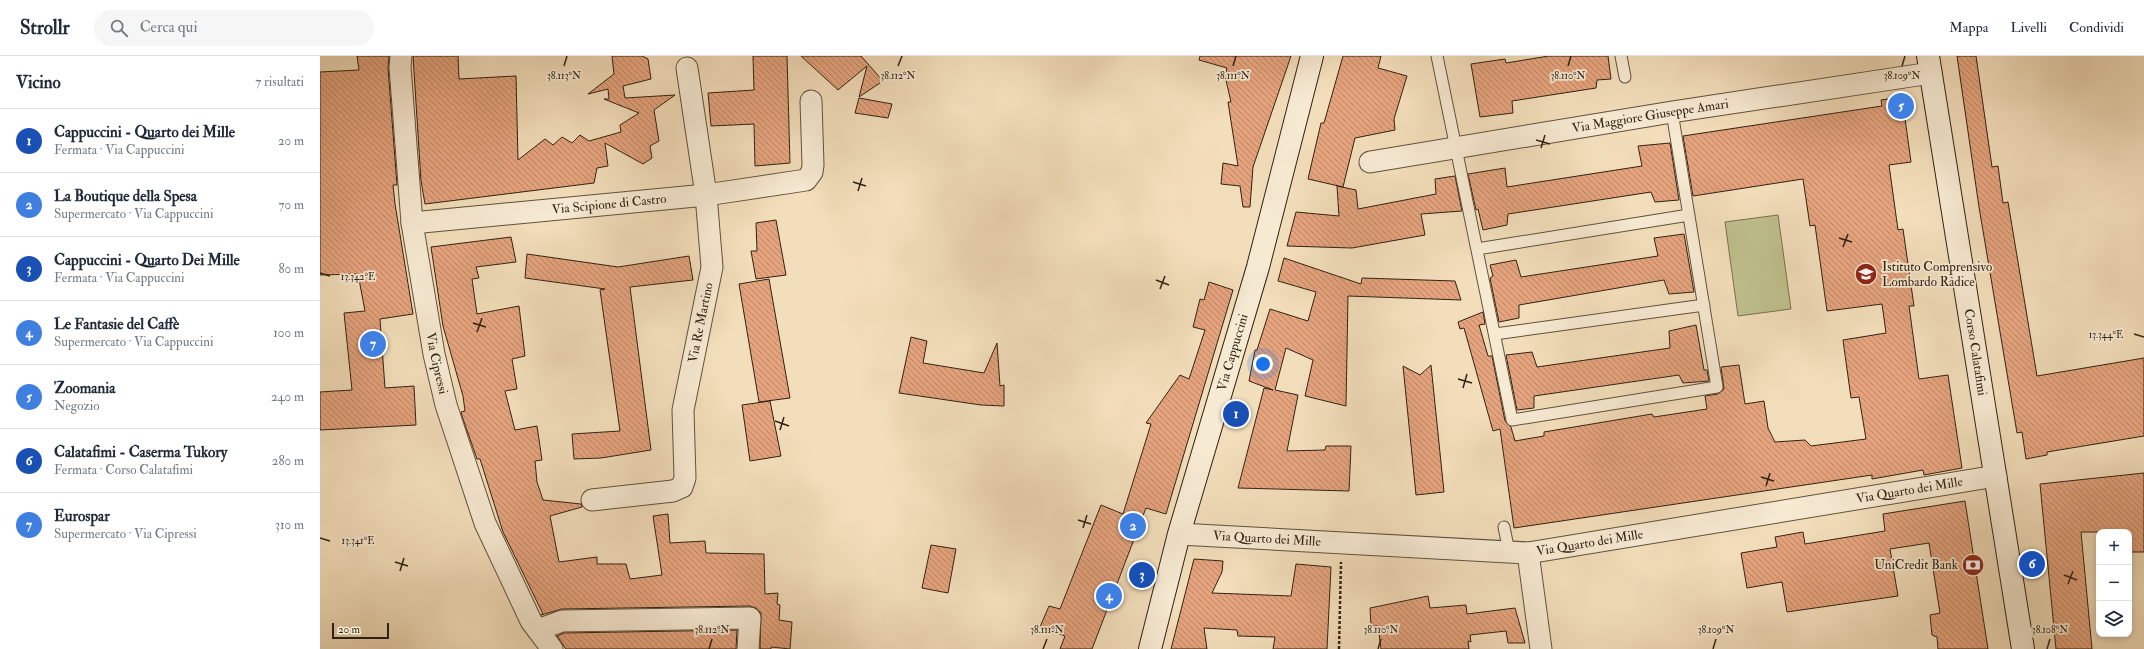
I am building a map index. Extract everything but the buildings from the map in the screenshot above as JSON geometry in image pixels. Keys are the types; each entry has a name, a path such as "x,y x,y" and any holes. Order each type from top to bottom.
{"street":[{"name":"Via Cipressi","path":"401,56 400,67 412,223 434,354 446,405 485,523 531,621 552,649"},
{"name":"Via Cappuccini","path":"1150,649 1179,534 1258,267 1312,56"},
{"name":"Via Maggiore Giuseppe Amari","path":"1370,162 1672,112 1930,64"},
{"name":"Corso Calatafimi","path":"1930,64 2023,649"},
{"name":"Via Re Martino","path":"592,500 673,490 682,487 685,478 683,410 712,267 706,195 687,68"},
{"name":"Via Scipione di Castro","path":"412,223 706,195 806,180 812,172 813,165 811,101"},
{"name":"Via Quarto dei Mille","path":"1179,534 1518,552 1996,476"},
{"path":"1518,552 1541,649"},
{"path":"538,630 562,621 750,618 748,649"}],"lane":[{"path":"1437,56 1512,420 1718,387 1672,112"},
{"path":"1621,56 1625,77"},
{"path":"1477,249 1689,215"},
{"path":"1495,334 1704,305"},
{"path":"1504,527 1518,552"}],"path":[{"path":"1339,649 1341,543"}],"green space":[{"path":"1778,215 1791,309 1738,316 1725,222"}],"place":[{"name":"Zoomania","path":"1901,106"},
{"name":"Istituto Comprensivo Lombardo Radice","path":"1866,274"},
{"name":"Eurospar","path":"373,344"},
{"name":"Cappuccini - Quarto dei Mille","path":"1236,414"},
{"name":"La Boutique della Spesa","path":"1133,526"},
{"name":"Calatafimi - Caserma Tukory","path":"2032,564"},
{"name":"UniCredit Bank","path":"1973,565"},
{"name":"Cappuccini - Quarto Dei Mille","path":"1142,575"},
{"name":"Le Fantasie del Caffè","path":"1109,596"}]}
